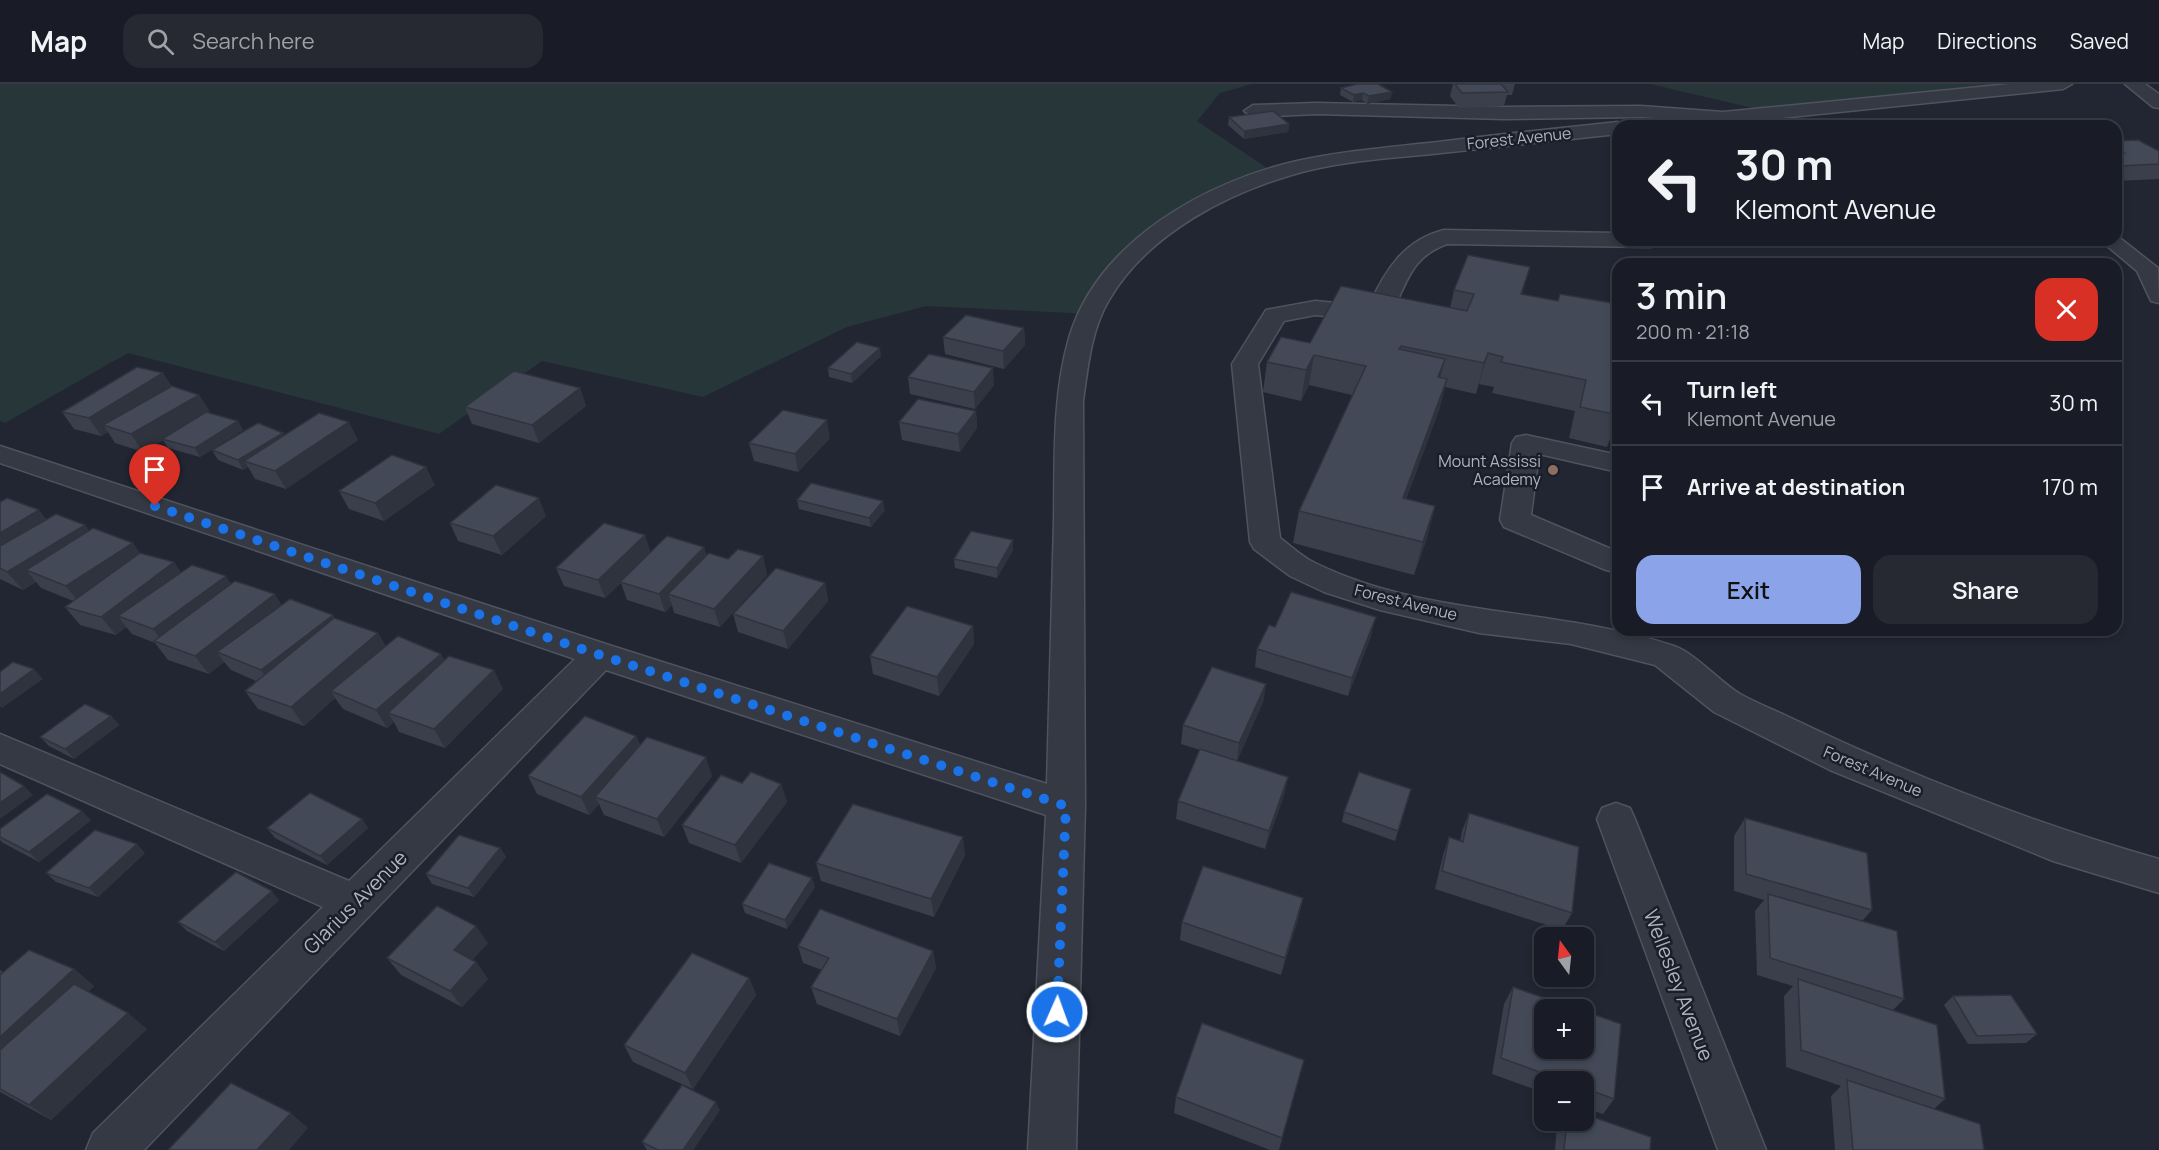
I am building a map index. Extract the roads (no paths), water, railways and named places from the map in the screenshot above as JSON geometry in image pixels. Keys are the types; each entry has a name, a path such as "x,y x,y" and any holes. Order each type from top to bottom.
{"street":[{"path":"1702,120 2063,84"},
{"path":"2134,84 2159,103"},
{"path":"1253,111 1311,108 1506,113 1664,111 1723,118"},
{"name":"Forest Avenue","path":"1052,1150 1066,806 1070,401 1079,341 1096,301 1116,271 1140,248 1186,214 1247,184 1276,174 1329,160 1612,129"},
{"name":"Forest Avenue","path":"1612,239 1455,236 1427,242 1395,273 1378,314 1315,308 1275,315 1245,364 1265,542 1301,569 1335,584 1392,602 1479,621 1636,639 1666,656 1727,702 1843,760 2067,849 2159,876"},
{"path":"2119,246 2147,268 2159,296"},
{"path":"1612,462 1526,443 1515,520 1612,560"},
{"path":"0,453 600,655 1066,806"},
{"name":"Glarius Avenue","path":"110,1150 600,655"},
{"path":"0,748 355,902"},
{"name":"Wellesley Avenue","path":"1616,819 1742,1150"}],"place":[{"name":"Mount Assissi Academy","path":"1553,470"}]}
